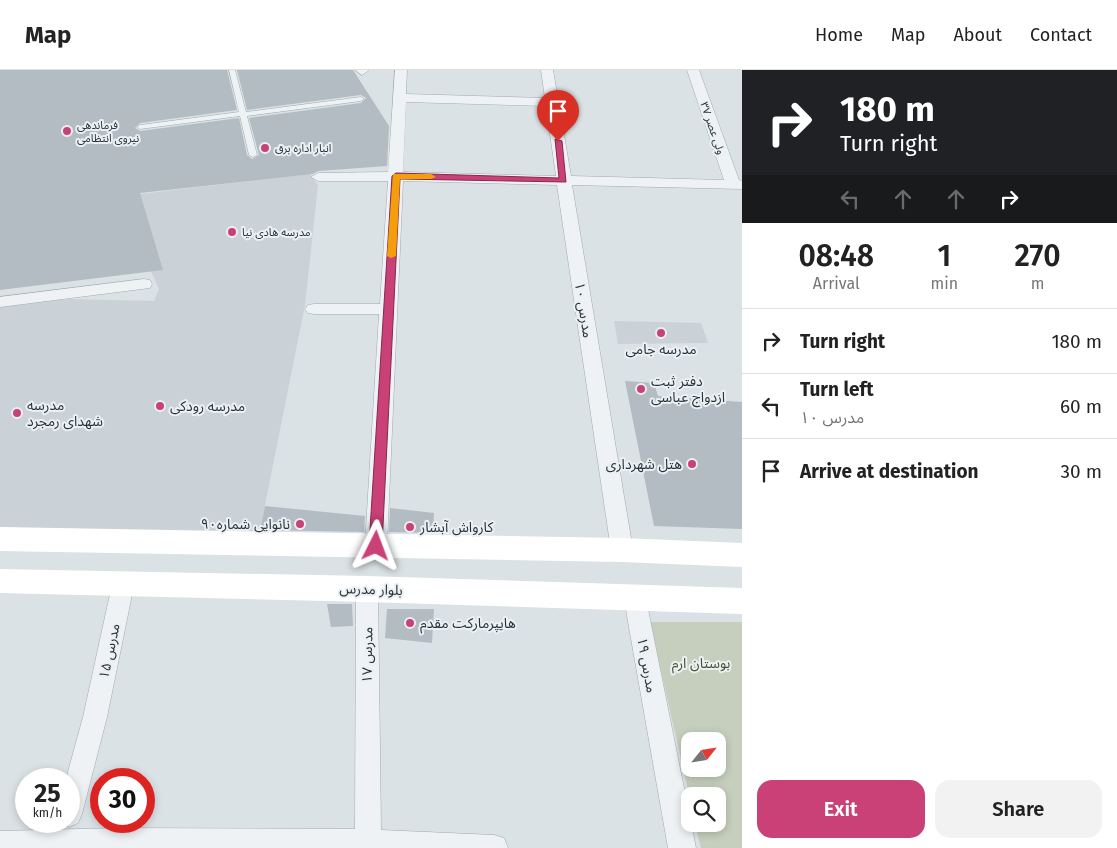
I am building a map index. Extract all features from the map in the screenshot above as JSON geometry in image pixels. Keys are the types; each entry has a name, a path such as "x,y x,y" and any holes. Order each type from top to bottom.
{"street":[{"path":"376,546 401,70"},
{"name":"مدرس ۱۰","path":"547,70 622,550"},
{"name":"ولی عصر ۳۷","path":"693,70 737,185"},
{"path":"400,98 552,102"},
{"path":"318,177 396,176 737,185"},
{"path":"0,302 144,284"},
{"path":"314,309 388,309"},
{"path":"0,539 622,550 742,555"},
{"name":"بلوار مدرس","path":"0,581 367,589 742,601"},
{"name":"مدرس ۱۵","path":"80,773 95,717 123,585"},
{"name":"مدرس ۱۷","path":"367,589 366,722 368,844"},
{"name":"مدرس ۱۹","path":"635,598 682,848"},
{"path":"0,844 64,833 115,845 368,844 494,848"}],"lane":[{"path":"232,70 253,155"},
{"path":"140,127 361,100"}],"shaded area":[{"name":"مدرسه رودکی","path":"310,174 318,185 305,305 259,535 0,527 0,307 69,299 154,301 159,289 151,271 140,194"},
{"name":"مدرسه جامی","path":"614,321 701,323 708,343 618,344"}],"green space":[{"name":"بوستان ارم","path":"650,622 742,622 742,848 701,848 697,832 726,832 726,787 687,787 685,778 726,778 726,732 681,732 681,759"}],"building":[{"path":"0,70 227,70 237,110 140,123 135,128 140,131 239,118 247,155 252,159 259,155 249,118 361,103 366,98 361,95 247,110 237,70 353,70 389,126 387,166 318,171 313,174 140,193 163,270 0,290"},
{"name":"هتل شهرداری","path":"625,381 654,383 658,396 742,402 742,529 654,526"},
{"name":"نانوایی شماره۹۰","path":"265,506 365,516 364,532 260,530"},
{"name":"کارواش آبشار","path":"390,508 434,513 433,533 389,532"},
{"path":"327,604 352,604 353,626 331,627"},
{"name":"هایپرمارکت مقدم","path":"387,609 434,609 432,643 385,638"}],"slow traffic":[{"path":"391,256 396,176 431,177"}],"place":[{"name":"فرماندهی نیروی انتظامی","path":"67,131"},
{"name":"انبار اداره برق","path":"265,148"},
{"name":"مدرسه هادی نیا","path":"232,232"},
{"name":"مدرسه جامی","path":"661,333"},
{"name":"دفتر ثبت ازدواج عباسی","path":"641,389"},
{"name":"مدرسه رودکی","path":"160,406"},
{"name":"مدرسه شهدای رمجرد","path":"17,413"},
{"name":"هتل شهرداری","path":"692,464"},
{"name":"نانوایی شماره۹۰","path":"300,524"},
{"name":"کارواش آبشار","path":"410,527"},
{"name":"هایپرمارکت مقدم","path":"410,623"}],"route":[{"path":"376,546 396,176 563,180 558,141"}]}
